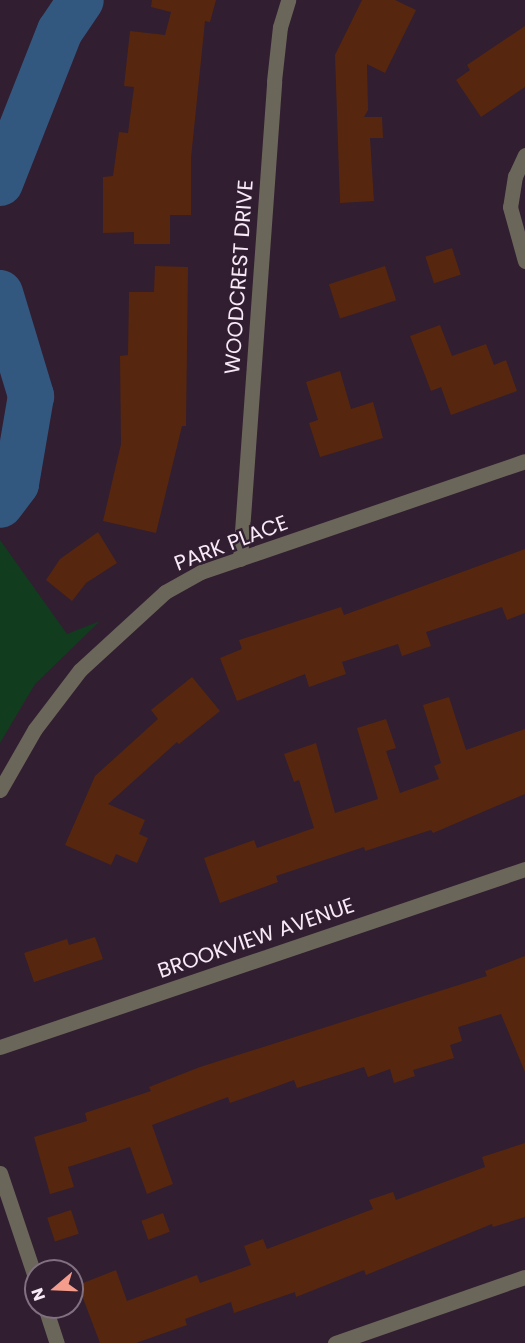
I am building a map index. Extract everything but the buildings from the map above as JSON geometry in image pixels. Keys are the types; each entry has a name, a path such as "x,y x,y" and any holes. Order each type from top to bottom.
{"street":[{"name":"WOODCREST DRIVE","path":"240,559 274,81 280,27 288,0"},
{"path":"525,155 515,176 510,207 525,261"},
{"name":"PARK PLACE","path":"0,790 35,729 80,670 133,618 174,587 240,559 525,461"},
{"name":"BROOKVIEW AVENUE","path":"0,1047 525,869"},
{"path":"0,1173 29,1259"},
{"path":"335,1343 525,1277"},
{"path":"49,1319 57,1343"}],"green space":[{"path":"0,540 67,634 100,621 35,684 0,743"}],"waterway":[{"path":"0,183 60,31 81,0"},
{"path":"0,293 31,396 16,484 0,505"}]}
